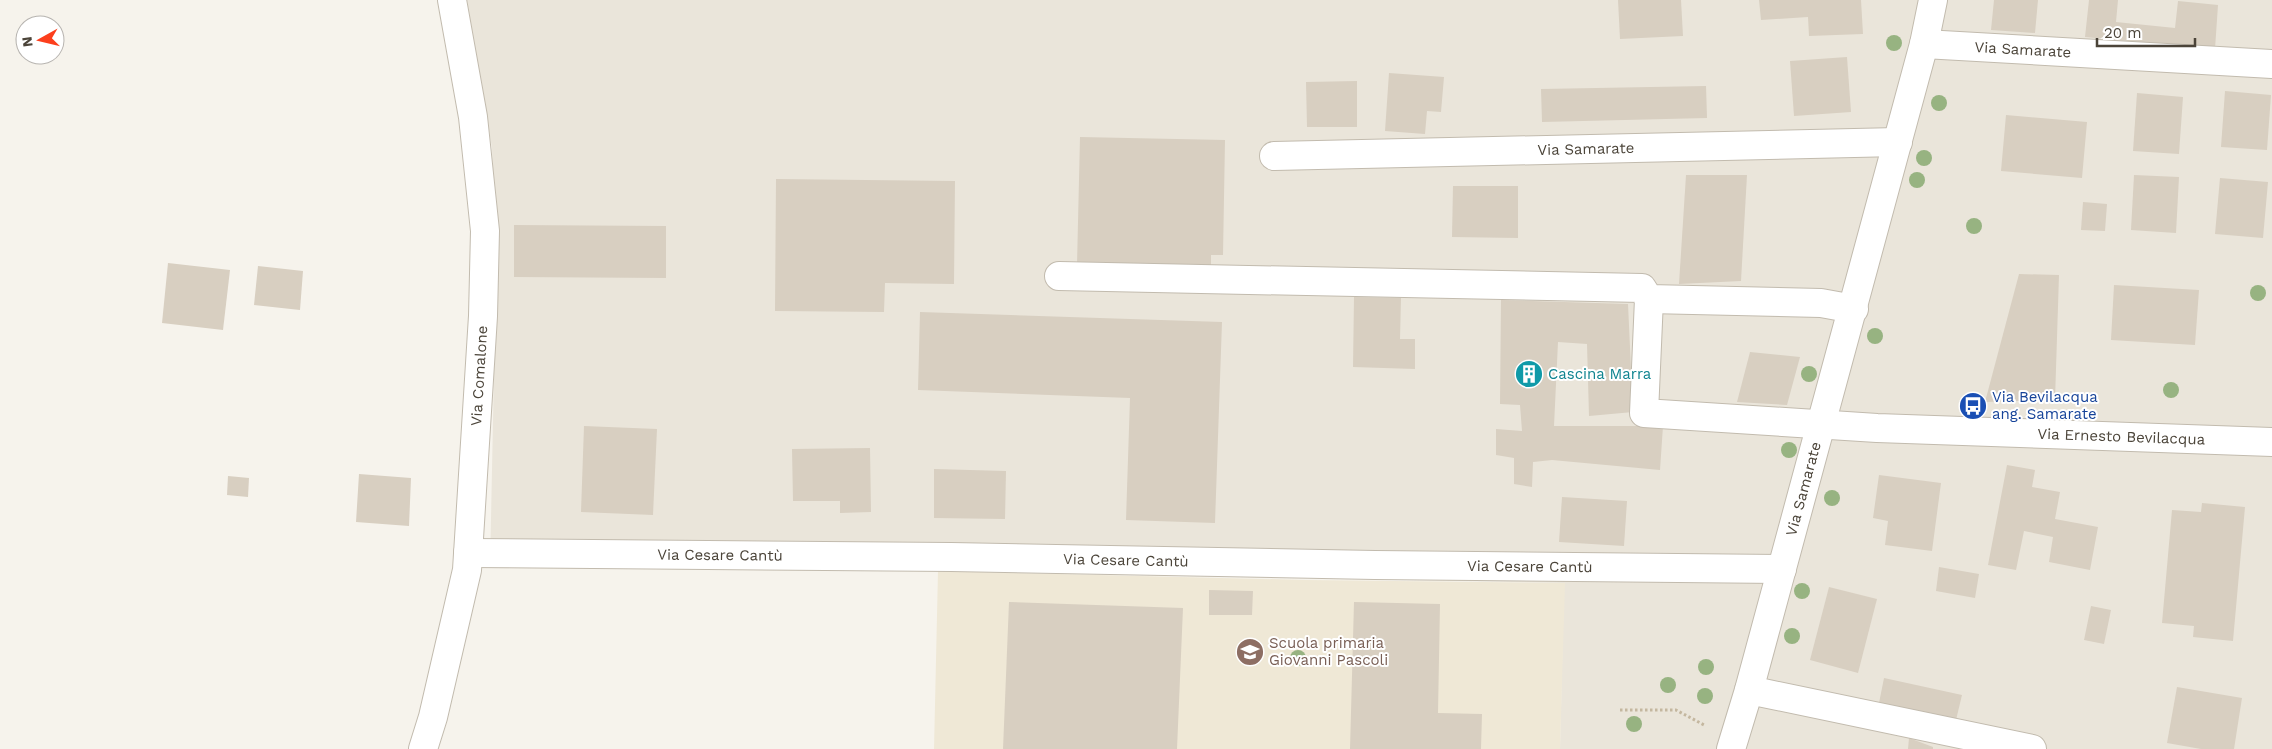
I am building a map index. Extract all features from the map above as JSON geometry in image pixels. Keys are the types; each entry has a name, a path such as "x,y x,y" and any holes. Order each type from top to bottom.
{"street":[{"name":"Via Comalone","path":"423,749 433,717 467,570 480,379 485,231 473,117 452,0"},
{"name":"Via Samarate","path":"1722,739 1749,690 1854,309 1924,44 1933,0"},
{"name":"Via Samarate","path":"1924,44 2272,64"},
{"name":"Via Samarate","path":"1274,156 1898,142"},
{"path":"1059,276 1642,288 1649,299 1821,303 1854,309"},
{"name":"Via Ernesto Bevilacqua","path":"1649,299 1644,413 1789,424 2272,442"},
{"name":"Via Cesare Cantù","path":"468,553 931,557 1375,566 1782,569"},
{"path":"1749,690 2032,749"}],"path":[{"path":"1620,710 1676,710 1722,739"}],"shaded area":[{"path":"467,0 2272,0 2272,749 1560,749 1564,583 938,571 490,568 496,274 492,148"},
{"name":"Scuola primaria Giovanni Pascoli","path":"938,571 1306,580 1565,583 1560,749 934,749"}],"building":[{"path":"1618,0 1681,0 1683,36 1620,39"},
{"path":"1759,0 1861,0 1863,34 1809,36 1808,17 1761,20"},
{"path":"1994,0 2038,0 2035,33 1991,30"},
{"path":"2089,0 2118,0 2116,22 2175,28 2178,1 2218,5 2215,49 2085,37"},
{"path":"1847,57 1851,112 1794,116 1790,61"},
{"path":"1389,73 1444,77 1441,112 1427,111 1425,134 1385,131"},
{"path":"1357,81 1357,127 1307,127 1306,82"},
{"path":"1706,86 1707,118 1542,122 1541,89"},
{"path":"2225,91 2271,95 2267,150 2221,147"},
{"path":"2137,93 2183,97 2179,154 2133,151"},
{"path":"2006,115 2087,122 2082,178 2001,171"},
{"path":"1080,137 1225,140 1223,255 1211,255 1211,268 1077,265"},
{"path":"1686,175 1747,175 1741,281 1679,284"},
{"path":"2134,175 2179,177 2176,233 2131,230"},
{"path":"2220,178 2268,182 2263,238 2215,234"},
{"path":"776,179 955,181 954,284 885,283 884,312 775,311"},
{"path":"1453,186 1518,186 1518,238 1452,237"},
{"path":"2083,202 2107,204 2105,231 2081,230"},
{"path":"514,225 666,226 666,278 514,277"},
{"path":"168,263 230,270 223,330 162,323"},
{"path":"258,266 303,271 300,310 254,305"},
{"path":"2019,274 2059,275 2055,400 1985,402"},
{"path":"2114,285 2199,290 2195,345 2111,340"},
{"path":"1354,297 1401,298 1400,339 1415,339 1415,369 1353,367"},
{"name":"Cascina Marra","path":"1501,300 1628,304 1633,412 1589,416 1587,344 1558,342 1554,426 1663,426 1660,470 1552,460 1533,462 1532,487 1514,484 1514,458 1496,455 1496,429 1522,431 1520,405 1500,404"},
{"path":"920,312 1222,322 1215,523 1126,520 1130,398 918,390"},
{"path":"1750,352 1800,357 1787,405 1737,402"},
{"path":"584,426 657,429 653,515 581,512"},
{"path":"870,448 871,512 840,513 840,501 793,501 792,449"},
{"path":"2007,465 2035,470 2032,487 2060,492 2055,519 2098,527 2090,570 2049,562 2053,537 2024,531 2016,570 1988,565"},
{"path":"934,469 1006,471 1005,519 934,518"},
{"path":"359,474 411,478 409,526 356,522"},
{"path":"1879,475 1941,483 1932,551 1885,545 1888,521 1873,518"},
{"path":"228,476 249,478 248,497 227,495"},
{"path":"1562,497 1627,501 1624,546 1559,542"},
{"path":"2202,503 2245,507 2233,641 2193,637 2194,626 2162,623 2172,510 2201,512"},
{"path":"1939,567 1979,574 1975,598 1936,591"},
{"path":"1829,587 1877,599 1858,673 1810,660"},
{"path":"1209,590 1253,591 1252,615 1209,615"},
{"path":"1009,602 1183,608 1177,749 1003,749"},
{"path":"1354,602 1440,604 1438,713 1482,714 1481,749 1350,749"},
{"path":"2091,606 2111,610 2104,644 2084,640"},
{"path":"1884,678 1962,695 1956,720 1879,703"},
{"path":"2177,687 2242,698 2234,749 2201,749 2167,743"},
{"path":"1909,738 1933,747 1933,749 1908,749"}],"place":[{"name":"Cascina Marra","path":"1529,374"},
{"name":"Via Bevilacqua ang. Samarate","path":"1973,406"},
{"name":"Scuola primaria Giovanni Pascoli","path":"1250,652"}]}
